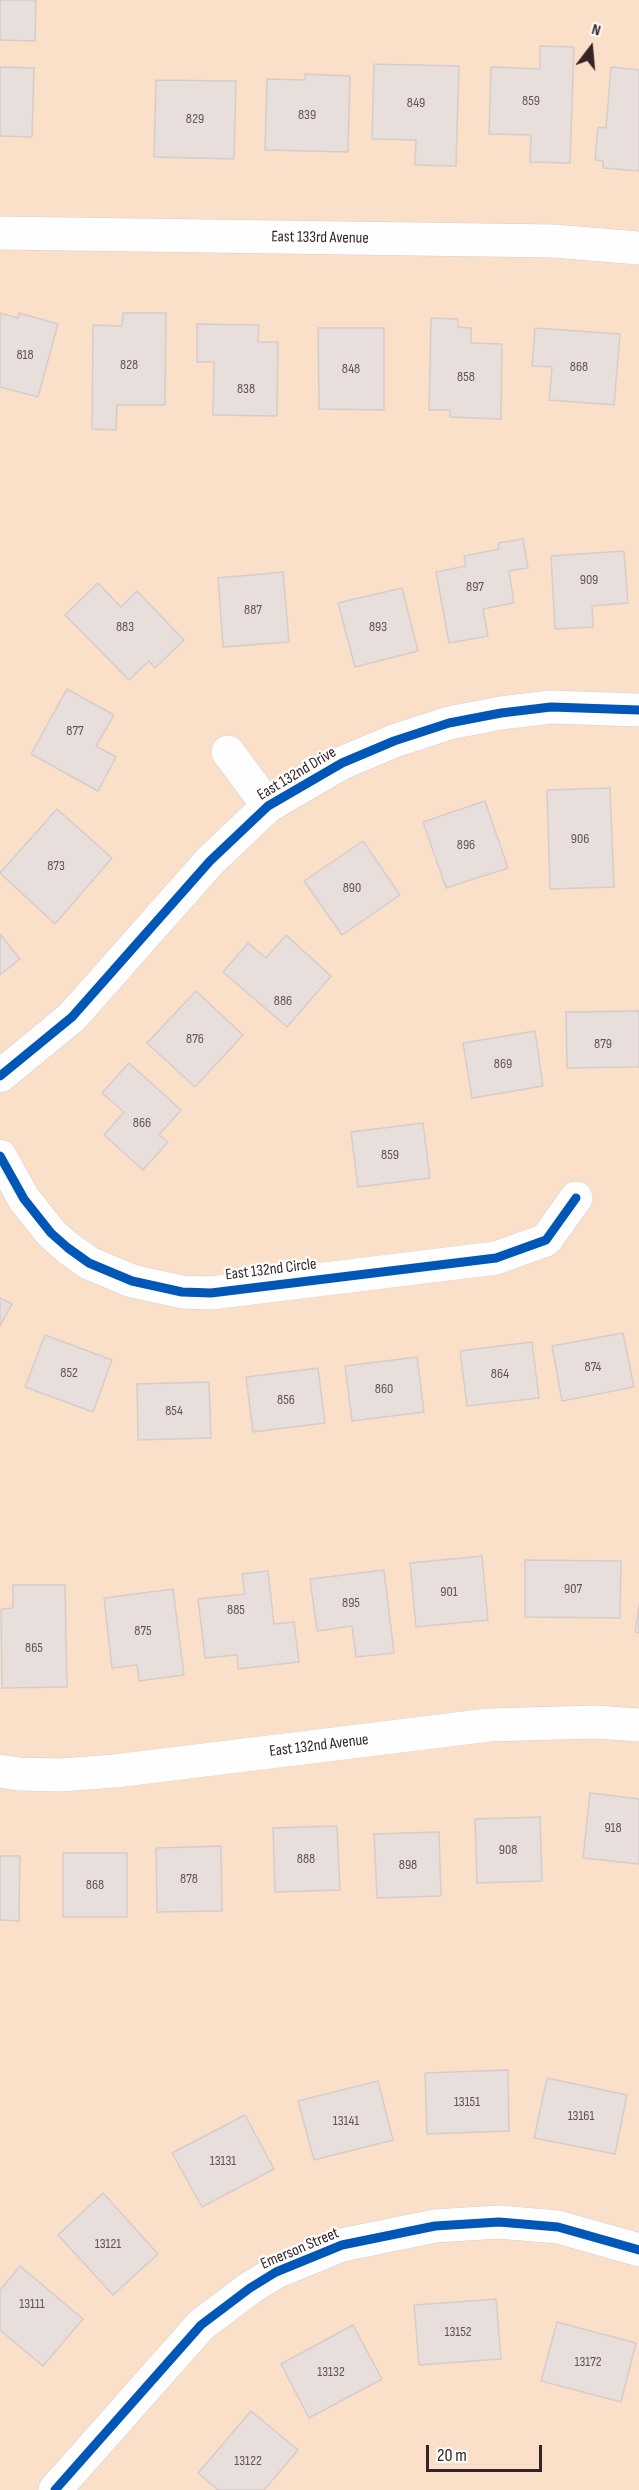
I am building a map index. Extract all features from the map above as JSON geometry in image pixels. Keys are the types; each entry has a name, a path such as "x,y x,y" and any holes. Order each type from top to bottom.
{"street":[{"name":"East 133rd Avenue","path":"0,233 554,241 639,248"},
{"name":"East 132nd Drive","path":"0,1076 72,1017 210,861 268,806 342,763 394,741 449,723 501,713 551,707 639,710"},
{"name":"East 132nd Drive","path":"228,752 268,806"},
{"name":"East 132nd Circle","path":"0,1156 24,1199 51,1233 68,1248 89,1263 132,1281 182,1292 211,1293 496,1258 546,1239 576,1198"},
{"name":"East 132nd Avenue","path":"0,1771 60,1775 115,1772 489,1725 595,1722 639,1725"},
{"name":"Emerson Street","path":"55,2490 201,2325 250,2288 276,2272 342,2245 435,2226 488,2223 558,2227 639,2250"}],"shaded area":[{"path":"0,0 639,0 639,2490 0,2490"}],"building":[{"path":"0,0 36,0 35,41 0,40"},
{"path":"540,46 574,47 570,163 530,162 531,135 489,134 491,67 540,69"},
{"path":"374,64 459,66 456,166 415,165 416,140 372,139"},
{"path":"0,67 34,68 32,137 0,136"},
{"path":"611,67 639,70 639,171 603,168 603,161 595,160 598,127 606,128"},
{"path":"305,74 350,76 348,152 265,150 267,79 305,80"},
{"path":"156,80 236,81 234,159 154,157"},
{"path":"0,313 18,318 19,313 58,324 38,397 0,387"},
{"path":"123,313 166,313 165,405 117,405 116,430 92,429 93,325 122,326"},
{"path":"431,318 458,319 458,327 471,328 471,343 502,344 501,419 450,417 450,410 429,410"},
{"path":"197,324 259,325 258,342 278,342 277,416 213,415 214,362 197,362"},
{"path":"318,328 384,328 384,410 319,409"},
{"path":"535,328 620,334 614,405 549,400 552,367 532,366"},
{"path":"523,539 528,568 509,571 514,603 483,609 488,636 449,643 436,572 466,566 464,556 499,549 498,543"},
{"path":"624,551 628,603 592,606 593,627 555,629 551,556"},
{"path":"283,572 289,642 223,647 218,578"},
{"path":"98,583 121,607 137,591 184,640 155,668 149,661 129,680 65,615"},
{"path":"402,588 418,651 355,667 338,603"},
{"path":"67,689 114,715 96,746 116,757 98,791 31,754"},
{"path":"610,788 614,887 550,889 547,790"},
{"path":"485,801 508,868 446,888 423,822"},
{"path":"57,809 112,858 55,924 0,873"},
{"path":"363,841 400,895 342,935 304,881"},
{"path":"0,934 20,959 0,975"},
{"path":"286,935 331,976 287,1027 223,972 248,943 266,958"},
{"path":"196,991 243,1035 195,1087 147,1043"},
{"path":"639,1011 639,1067 567,1068 566,1012"},
{"path":"535,1031 543,1086 472,1098 463,1043"},
{"path":"129,1063 181,1110 159,1135 168,1142 143,1170 104,1135 124,1112 102,1093"},
{"path":"423,1123 430,1178 358,1187 351,1132"},
{"path":"0,1298 12,1304 0,1326"},
{"path":"623,1333 634,1387 562,1401 552,1346"},
{"path":"45,1335 112,1360 93,1412 25,1387"},
{"path":"532,1342 539,1398 467,1406 460,1351"},
{"path":"417,1357 424,1412 352,1421 345,1366"},
{"path":"318,1368 325,1423 253,1432 246,1377"},
{"path":"209,1382 211,1438 138,1440 137,1384"},
{"path":"482,1556 488,1620 416,1627 410,1563"},
{"path":"525,1560 621,1561 620,1618 525,1617"},
{"path":"384,1570 394,1653 356,1657 352,1626 317,1631 310,1579"},
{"path":"268,1571 274,1624 294,1622 299,1662 238,1669 237,1655 205,1658 198,1599 245,1594 242,1574"},
{"path":"13,1585 65,1585 67,1687 2,1688 1,1609 13,1608"},
{"path":"173,1589 184,1675 139,1681 137,1665 112,1668 104,1598"},
{"path":"639,1605 639,1633 635,1632"},
{"path":"590,1793 639,1799 639,1864 583,1858"},
{"path":"540,1817 542,1881 477,1883 475,1819"},
{"path":"337,1826 340,1890 275,1892 273,1828"},
{"path":"439,1832 441,1896 377,1898 374,1834"},
{"path":"221,1846 222,1911 157,1912 156,1848"},
{"path":"63,1853 127,1853 127,1917 63,1917"},
{"path":"0,1856 20,1856 19,1921 0,1920"},
{"path":"508,2070 509,2131 427,2134 425,2073"},
{"path":"547,2078 627,2095 615,2154 534,2138"},
{"path":"378,2081 393,2140 314,2160 298,2101"},
{"path":"245,2115 274,2169 202,2207 172,2153"},
{"path":"103,2193 158,2254 113,2295 58,2235"},
{"path":"20,2266 83,2319 43,2366 0,2330 0,2290"},
{"path":"496,2299 501,2359 419,2365 414,2305"},
{"path":"557,2322 636,2343 621,2402 541,2381"},
{"path":"353,2325 382,2379 309,2418 281,2364"},
{"path":"251,2411 298,2450 264,2490 218,2490 198,2473"}],"cycle path":[{"path":"0,1076 72,1017 210,861 268,806 342,763 394,741 449,723 501,713 551,707 639,710"},
{"path":"0,1156 24,1199 51,1233 68,1248 89,1263 132,1281 182,1292 211,1293 496,1258 546,1240 576,1198"},
{"path":"55,2490 201,2325 250,2288 276,2272 342,2245 435,2226 499,2222 558,2227 639,2250"}]}
